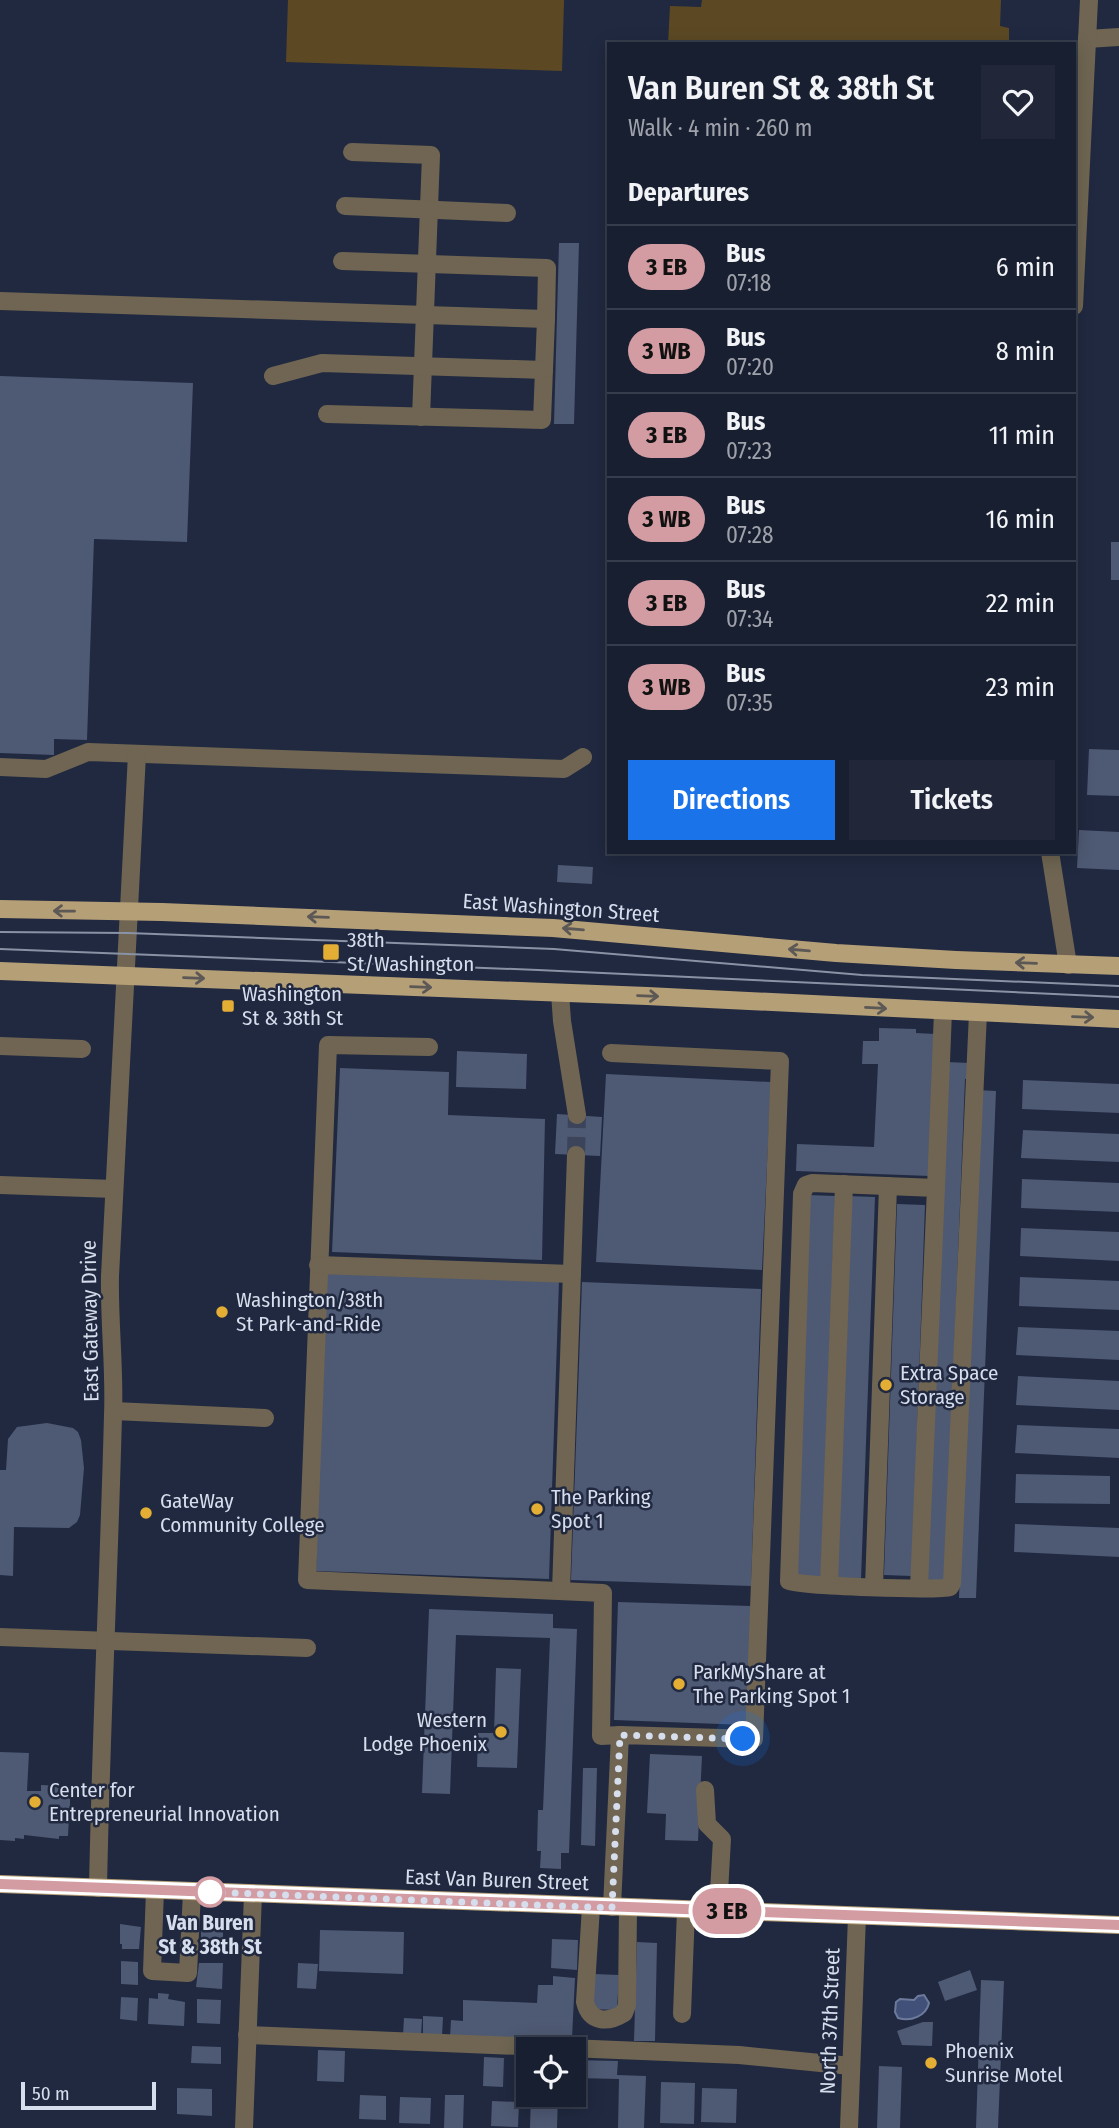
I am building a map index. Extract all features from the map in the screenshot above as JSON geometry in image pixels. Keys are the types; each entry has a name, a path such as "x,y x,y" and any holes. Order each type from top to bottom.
{"main road":[{"name":"East Washington Street","path":"0,909 372,919 553,928 836,953 1119,966"},
{"path":"0,971 1119,1019"},
{"name":"East Van Buren Street","path":"0,1884 1119,1925"}],"street":[{"path":"1076,265 1089,0"},
{"path":"1087,39 1119,37"},
{"path":"352,152 431,155 421,417"},
{"path":"345,206 507,212"},
{"path":"327,414 542,420 547,268 342,261"},
{"path":"0,301 546,319"},
{"path":"273,376 322,363 544,370"},
{"path":"0,767 46,769 88,752 564,769 583,757"},
{"name":"East Gateway Drive","path":"98,1888 114,1411 109,1311 136,754"},
{"path":"1050,854 1068,965"},
{"path":"560,993 577,1115"},
{"path":"919,1588 943,1011"},
{"path":"936,1188 812,1183 806,1185 802,1194 787,1575 793,1583 944,1589 953,1583 978,1013"},
{"path":"429,1047 328,1045 307,1580 604,1593 601,1736 754,1739 780,1061 611,1053"},
{"path":"0,1046 82,1049"},
{"path":"561,1591 576,1155"},
{"path":"829,1585 844,1184"},
{"path":"0,1185 114,1189"},
{"path":"874,1587 888,1186"},
{"path":"318,1265 572,1274"},
{"path":"114,1411 265,1418"},
{"path":"0,1637 307,1648"},
{"path":"591,1907 585,2002 587,2011 593,2017 604,2021 624,2013 627,2005 620,1908 620,1735"},
{"path":"705,1790 707,1824 722,1839 719,1910"},
{"path":"155,1890 152,1972 188,1973 192,1892"},
{"path":"244,2128 253,1894"},
{"path":"681,2014 686,1910"},
{"name":"North 37th Street","path":"849,2128 857,1916"},
{"path":"247,2035 739,2055 851,2066"}],"shaded area":[{"path":"288,0 564,0 562,71 286,62"},
{"path":"702,0 1001,0 1000,26 1009,28 1009,42 668,42 670,6 701,7"}],"water":[{"path":"924,1995 929,2003 921,2015 908,2019 898,2018 895,2012 896,2002 900,1999 914,2000"}],"building":[{"path":"559,243 579,243 574,424 554,424"},
{"path":"0,376 193,383 187,542 94,539 87,740 54,739 54,755 0,753"},
{"path":"1111,542 1119,542 1119,580 1111,580"},
{"path":"1089,749 1119,750 1119,796 1087,795"},
{"path":"1079,830 1119,832 1119,870 1077,868"},
{"path":"558,865 593,867 592,884 557,882"},
{"path":"879,1028 916,1029 916,1033 935,1034 930,1176 796,1171 797,1144 874,1147 878,1064 862,1064 863,1041 879,1041"},
{"path":"457,1051 527,1054 526,1089 456,1087"},
{"path":"946,1062 970,1063 969,1079 965,1079 945,1583 925,1582"},
{"path":"340,1068 449,1072 448,1115 545,1119 542,1260 332,1252"},
{"path":"606,1074 771,1082 762,1270 596,1262"},
{"path":"1023,1080 1119,1084 1119,1113 1022,1109"},
{"path":"976,1090 996,1091 976,1598 959,1598"},
{"path":"557,1114 602,1117 600,1156 555,1154"},
{"path":"1023,1130 1119,1134 1119,1162 1021,1158"},
{"path":"1022,1179 1119,1183 1119,1212 1021,1208"},
{"path":"808,1195 835,1196 821,1578 794,1577"},
{"path":"848,1196 875,1197 861,1579 834,1578"},
{"path":"897,1204 925,1205 912,1576 884,1575"},
{"path":"1021,1228 1119,1232 1119,1261 1020,1256"},
{"path":"326,1273 559,1281 549,1579 316,1571"},
{"path":"1020,1277 1119,1281 1119,1310 1019,1306"},
{"path":"582,1282 761,1289 751,1586 571,1580"},
{"path":"1018,1327 1119,1331 1119,1360 1016,1355"},
{"path":"1018,1376 1119,1381 1119,1410 1016,1405"},
{"path":"47,1423 73,1428 81,1440 84,1468 80,1515 77,1522 69,1528 14,1527 13,1576 0,1575 0,1470 6,1470 8,1439 17,1427"},
{"path":"1017,1425 1119,1429 1119,1458 1015,1453"},
{"path":"1016,1474 1110,1476 1110,1504 1015,1503"},
{"path":"1015,1524 1119,1528 1119,1557 1014,1552"},
{"path":"618,1602 751,1606 747,1725 614,1720"},
{"path":"429,1609 553,1614 553,1628 577,1629 569,1853 561,1853 561,1869 540,1868 541,1851 537,1851 538,1810 543,1810 550,1638 456,1635 450,1794 422,1793"},
{"path":"496,1668 521,1669 517,1768 477,1767 478,1733 494,1733"},
{"name":"Center for Entrepreneurial Innovation","path":"0,1752 29,1753 27,1791 41,1791 41,1785 61,1786 60,1792 70,1792 68,1836 59,1836 59,1839 24,1835 24,1839 15,1838 15,1841 0,1840"},
{"path":"650,1754 702,1756 698,1841 665,1840 666,1814 647,1813"},
{"path":"583,1768 597,1768 595,1846 581,1845"},
{"path":"120,1924 141,1927 139,1949 122,1949"},
{"path":"201,1927 223,1929 223,1951 201,1950"},
{"path":"320,1930 404,1932 403,1974 319,1971"},
{"path":"552,1939 578,1940 577,1970 551,1968"},
{"path":"637,1942 657,1943 655,2041 634,2041"},
{"path":"121,1961 138,1962 138,1985 121,1984"},
{"path":"199,1963 223,1963 222,1989 196,1987"},
{"path":"298,1963 318,1964 316,1989 297,1988"},
{"path":"970,1970 977,1990 945,2001 938,1982"},
{"path":"593,1974 619,1975 617,2010 591,2009"},
{"path":"553,1976 575,1978 572,2037 516,2037 516,2040 450,2037 451,2020 463,2021 463,2000 537,2003 538,1985 553,1985"},
{"path":"981,1980 1004,1981 998,2128 976,2128"},
{"path":"158,1993 169,1994 168,1999 185,2002 184,2026 148,2024 149,1998 158,1999"},
{"path":"121,1997 138,1998 137,2021 120,2019"},
{"path":"197,1999 221,2000 220,2024 197,2023"},
{"path":"423,2016 443,2017 442,2037 423,2037"},
{"path":"404,2018 422,2019 421,2036 403,2035"},
{"path":"923,2022 933,2022 932,2046 902,2045 897,2031"},
{"path":"192,2046 221,2047 221,2064 191,2063"},
{"path":"318,2050 345,2051 344,2082 317,2081"},
{"path":"484,2057 504,2058 503,2087 483,2086"},
{"path":"586,2060 618,2061 617,2075 646,2076 644,2128 618,2128 619,2079 586,2078"},
{"path":"879,2066 902,2067 900,2128 877,2128"},
{"path":"661,2082 695,2083 694,2124 660,2123"},
{"path":"177,2088 212,2089 212,2116 177,2114"},
{"path":"702,2088 737,2089 736,2123 701,2122"},
{"path":"360,2095 386,2096 386,2120 359,2119"},
{"path":"445,2095 464,2095 463,2128 444,2128"},
{"path":"400,2097 431,2098 430,2124 399,2123"},
{"path":"492,2101 516,2102 516,2107 519,2107 518,2127 491,2126"},
{"path":"531,2107 558,2107 557,2128 530,2128"}],"tunnel":[{"path":"576,1155 577,1115"}],"tram line":[{"path":"0,932 128,933 554,949 862,975 1119,986"},
{"path":"0,949 1119,997"}],"bus line":[{"path":"0,1884 1119,1925"}],"place":[{"name":"38th St/Washington","path":"331,952"},
{"name":"Washington St & 38th St","path":"228,1006"},
{"name":"Washington/38th St Park-and-Ride","path":"222,1312"},
{"name":"Extra Space Storage","path":"886,1385"},
{"name":"The Parking Spot 1","path":"537,1509"},
{"name":"GateWay Community College","path":"146,1513"},
{"name":"ParkMyShare at The Parking Spot 1","path":"679,1684"},
{"name":"Western Lodge Phoenix","path":"501,1732"},
{"name":"Center for Entrepreneurial Innovation","path":"35,1802"},
{"name":"Van Buren St & 38th St","path":"210,1892"},
{"name":"Phoenix Sunrise Motel","path":"931,2063"}],"route":[{"path":"210,1892 612,1908 620,1735 743,1739"}]}
